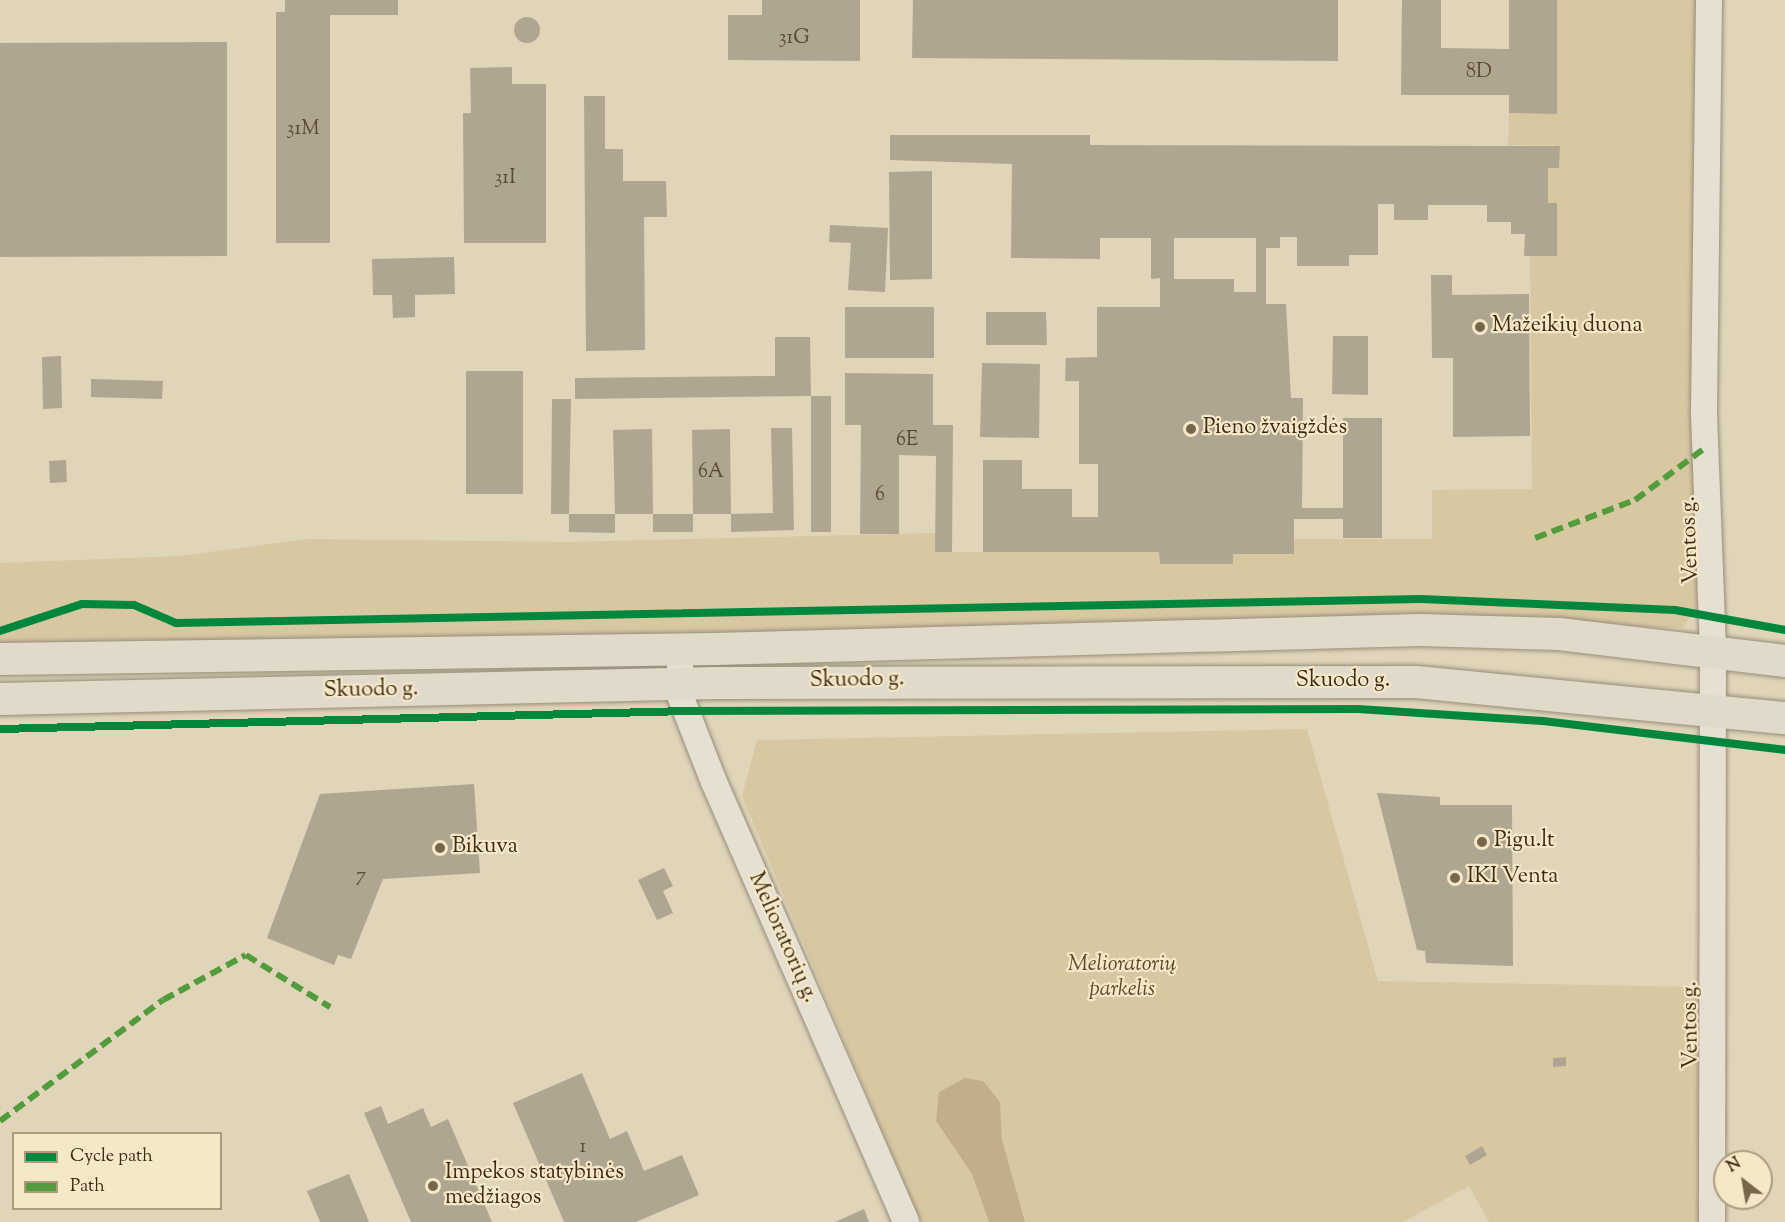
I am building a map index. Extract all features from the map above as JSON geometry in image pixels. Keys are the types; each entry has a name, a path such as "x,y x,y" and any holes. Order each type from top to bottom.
{"main road":[{"name":"Skuodo g.","path":"0,658 680,649 1419,630 1559,634 1713,649 1785,661"},
{"name":"Skuodo g.","path":"0,699 681,684 1416,682 1713,709 1785,718"}],"street":[{"name":"Ventos g.","path":"1709,0 1704,415 1713,649 1712,1222"},
{"name":"Melioratorių g.","path":"680,649 681,684 686,711 714,782 906,1222"}],"green space":[{"path":"1557,0 1696,0 1697,608 1682,628 1433,621 0,645 0,563 180,556 307,539 565,542 935,533 936,552 1159,552 1160,564 1233,564 1233,554 1294,539 1432,539 1432,490 1532,489 1530,256 1557,203 1548,203 1548,168 1559,167 1560,146 1508,145 1509,113 1557,113"},
{"name":"Melioratorių parkelis","path":"1307,729 1378,981 1700,987 1703,1222 1489,1222 1469,1186 1403,1222 920,1222 742,796 757,740"}],"shaded area":[{"path":"965,1078 983,1081 1000,1102 1002,1140 1025,1222 989,1222 972,1174 936,1121 939,1092"}],"building":[{"path":"285,0 398,0 398,15 330,15 330,243 276,243 276,12 285,12"},
{"path":"762,0 860,0 860,61 728,60 728,15 762,15"},
{"path":"913,0 1338,0 1338,61 912,58"},
{"path":"1402,0 1441,0 1441,48 1509,49 1509,0 1557,0 1557,114 1509,113 1509,95 1401,95"},
{"path":"527,17 536,21 540,30 536,39 527,43 518,39 514,30 518,21"},
{"path":"227,42 227,256 0,257 0,43"},
{"path":"512,67 512,84 546,84 546,243 464,243 463,113 471,113 470,68"},
{"path":"584,96 605,96 605,149 623,149 623,181 666,181 667,217 644,217 645,350 586,351"},
{"path":"890,135 1090,135 1090,145 1560,146 1559,168 1548,168 1548,203 1557,203 1557,256 1524,256 1525,234 1511,234 1511,222 1487,222 1487,205 1428,205 1428,220 1394,220 1394,204 1378,204 1378,255 1349,255 1349,266 1297,266 1297,237 1280,237 1280,248 1266,248 1266,304 1286,304 1291,398 1303,398 1302,508 1343,508 1343,418 1382,418 1382,538 1343,538 1343,519 1294,519 1294,554 1233,554 1233,564 1160,564 1159,552 983,552 983,460 1022,460 1022,489 1072,489 1072,517 1098,517 1098,464 1079,464 1079,381 1065,381 1066,358 1097,357 1097,307 1160,307 1160,278 1151,279 1151,238 1100,238 1100,259 1011,258 1012,164 890,160","holes":["1174,238 1256,238 1256,292 1234,292 1234,279 1174,279"]},
{"path":"932,171 932,279 890,280 889,172"},
{"path":"830,225 888,228 885,292 848,290 851,243 829,242"},
{"path":"454,257 455,294 415,295 415,317 393,318 392,295 373,295 372,259"},
{"name":"Mažeikių duona","path":"1431,275 1452,275 1452,295 1529,294 1530,436 1453,437 1453,358 1432,358"},
{"path":"845,307 934,307 934,358 845,358"},
{"path":"986,312 1046,312 1047,345 986,345"},
{"path":"1333,336 1368,336 1368,395 1332,394"},
{"path":"775,337 810,337 811,396 575,399 575,378 775,376"},
{"path":"61,356 62,408 43,409 42,357"},
{"path":"982,363 1040,364 1039,438 980,437"},
{"path":"466,371 523,371 523,494 466,494"},
{"path":"845,373 933,374 933,425 953,425 952,552 935,552 936,456 899,455 899,534 860,534 861,425 845,425"},
{"path":"91,379 163,381 162,399 91,397"},
{"path":"811,396 831,396 831,532 811,532"},
{"path":"552,399 571,399 569,514 551,514"},
{"path":"771,428 792,428 794,530 731,532 731,514 773,513"},
{"path":"652,429 653,514 615,514 613,430"},
{"path":"730,429 731,514 693,514 692,430"},
{"path":"66,460 67,482 50,483 49,461"},
{"path":"569,514 615,514 615,533 569,532"},
{"path":"653,514 693,514 693,532 653,532"},
{"path":"474,784 480,873 383,879 351,959 338,955 334,965 267,938 320,794"},
{"name":"IKI Venta","path":"1377,793 1440,797 1440,805 1512,805 1513,966 1426,963 1425,951 1417,950"},
{"path":"664,868 673,886 663,891 673,913 657,920 638,880"},
{"path":"1566,1057 1566,1066 1553,1067 1553,1058"},
{"path":"582,1073 610,1139 627,1131 644,1171 682,1155 699,1195 636,1222 564,1222 513,1103"},
{"path":"381,1106 388,1124 423,1108 431,1127 448,1119 492,1222 411,1222 364,1113"},
{"path":"1482,1146 1487,1155 1470,1165 1465,1156"},
{"path":"349,1174 369,1222 320,1222 307,1191"},
{"path":"864,1209 869,1222 835,1222"}],"marked path":[{"path":"1535,538 1635,500 1706,447"},
{"path":"0,1121 163,1000 246,955 330,1007"}],"cycle path":[{"path":"0,631 82,604 134,605 176,623 1421,599 1675,610 1785,630"},
{"path":"0,729 686,711 1358,709 1543,721 1785,750"}],"place":[{"name":"Mažeikių duona","path":"1480,327"},
{"name":"Pieno žvaigždės","path":"1191,429"},
{"name":"Pigu.lt","path":"1482,842"},
{"name":"Bikuva","path":"440,848"},
{"name":"IKI Venta","path":"1455,878"},
{"name":"Impekos statybinės medžiagos","path":"433,1186"}]}
